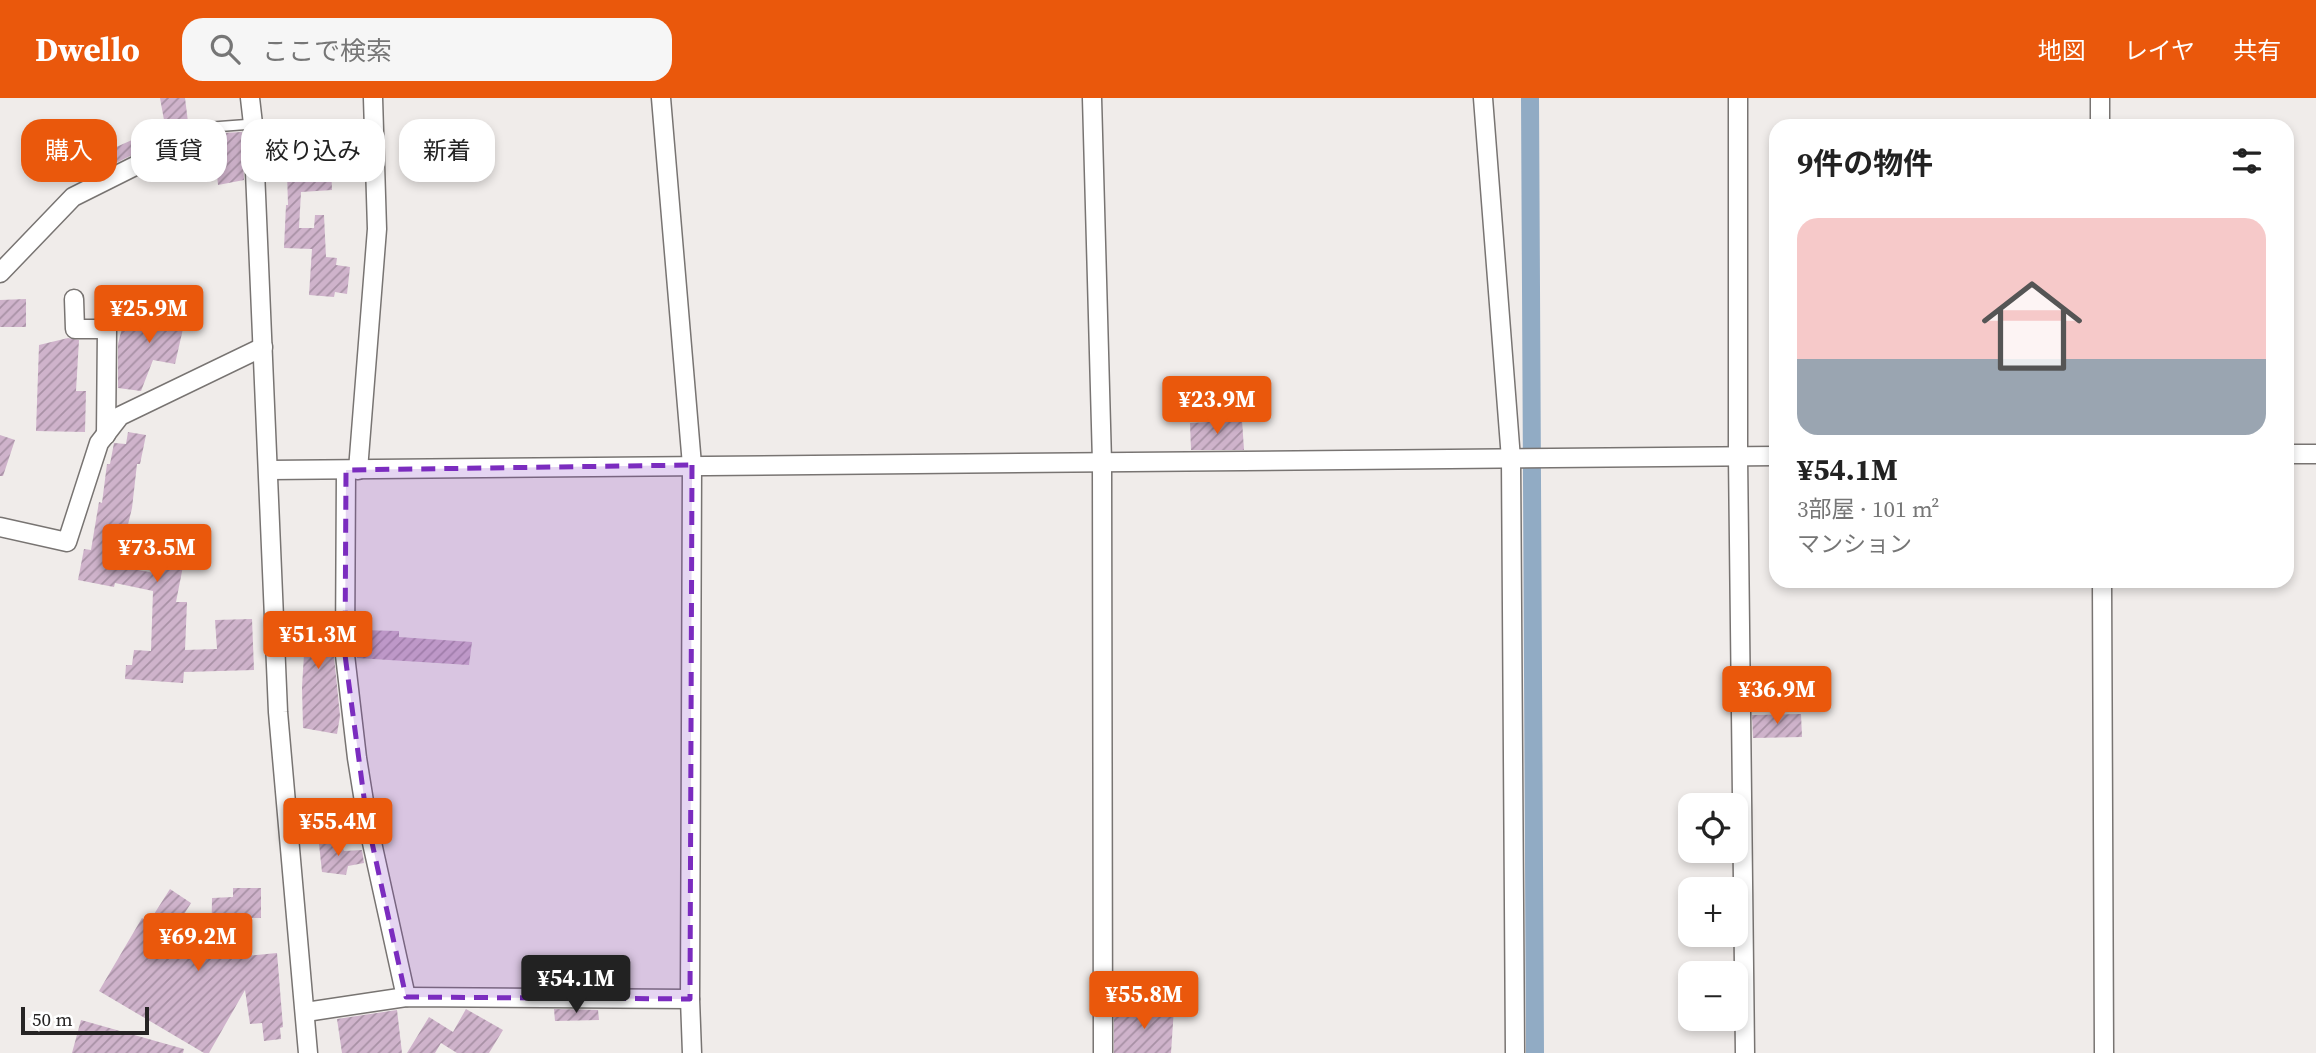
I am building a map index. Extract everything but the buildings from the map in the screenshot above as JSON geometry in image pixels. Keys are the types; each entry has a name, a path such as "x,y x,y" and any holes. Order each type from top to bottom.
{"street":[{"path":"250,98 252,119"},
{"path":"373,98 377,229 352,470 345,655 367,820 406,997"},
{"path":"661,98 692,465 692,1053"},
{"path":"1092,98 1102,462 1103,1053"},
{"path":"1483,98 1511,459 1515,1053"},
{"path":"1738,98 1738,456 1745,1053"},
{"path":"2100,98 2101,119"},
{"path":"0,273 73,197 131,168"},
{"path":"256,182 278,712 309,1053"},
{"path":"74,299 75,329 107,329 106,435"},
{"path":"0,527 68,542 99,443 120,416 263,346"},
{"path":"2294,454 2316,453"},
{"path":"269,470 1769,456"},
{"path":"2102,588 2104,1053"},
{"path":"306,1012 406,997 690,999"}],"highlighted area":[{"path":"692,465 690,999 406,997 367,820 345,655 346,470"}],"waterway":[{"path":"1530,98 1535,1053"}]}
